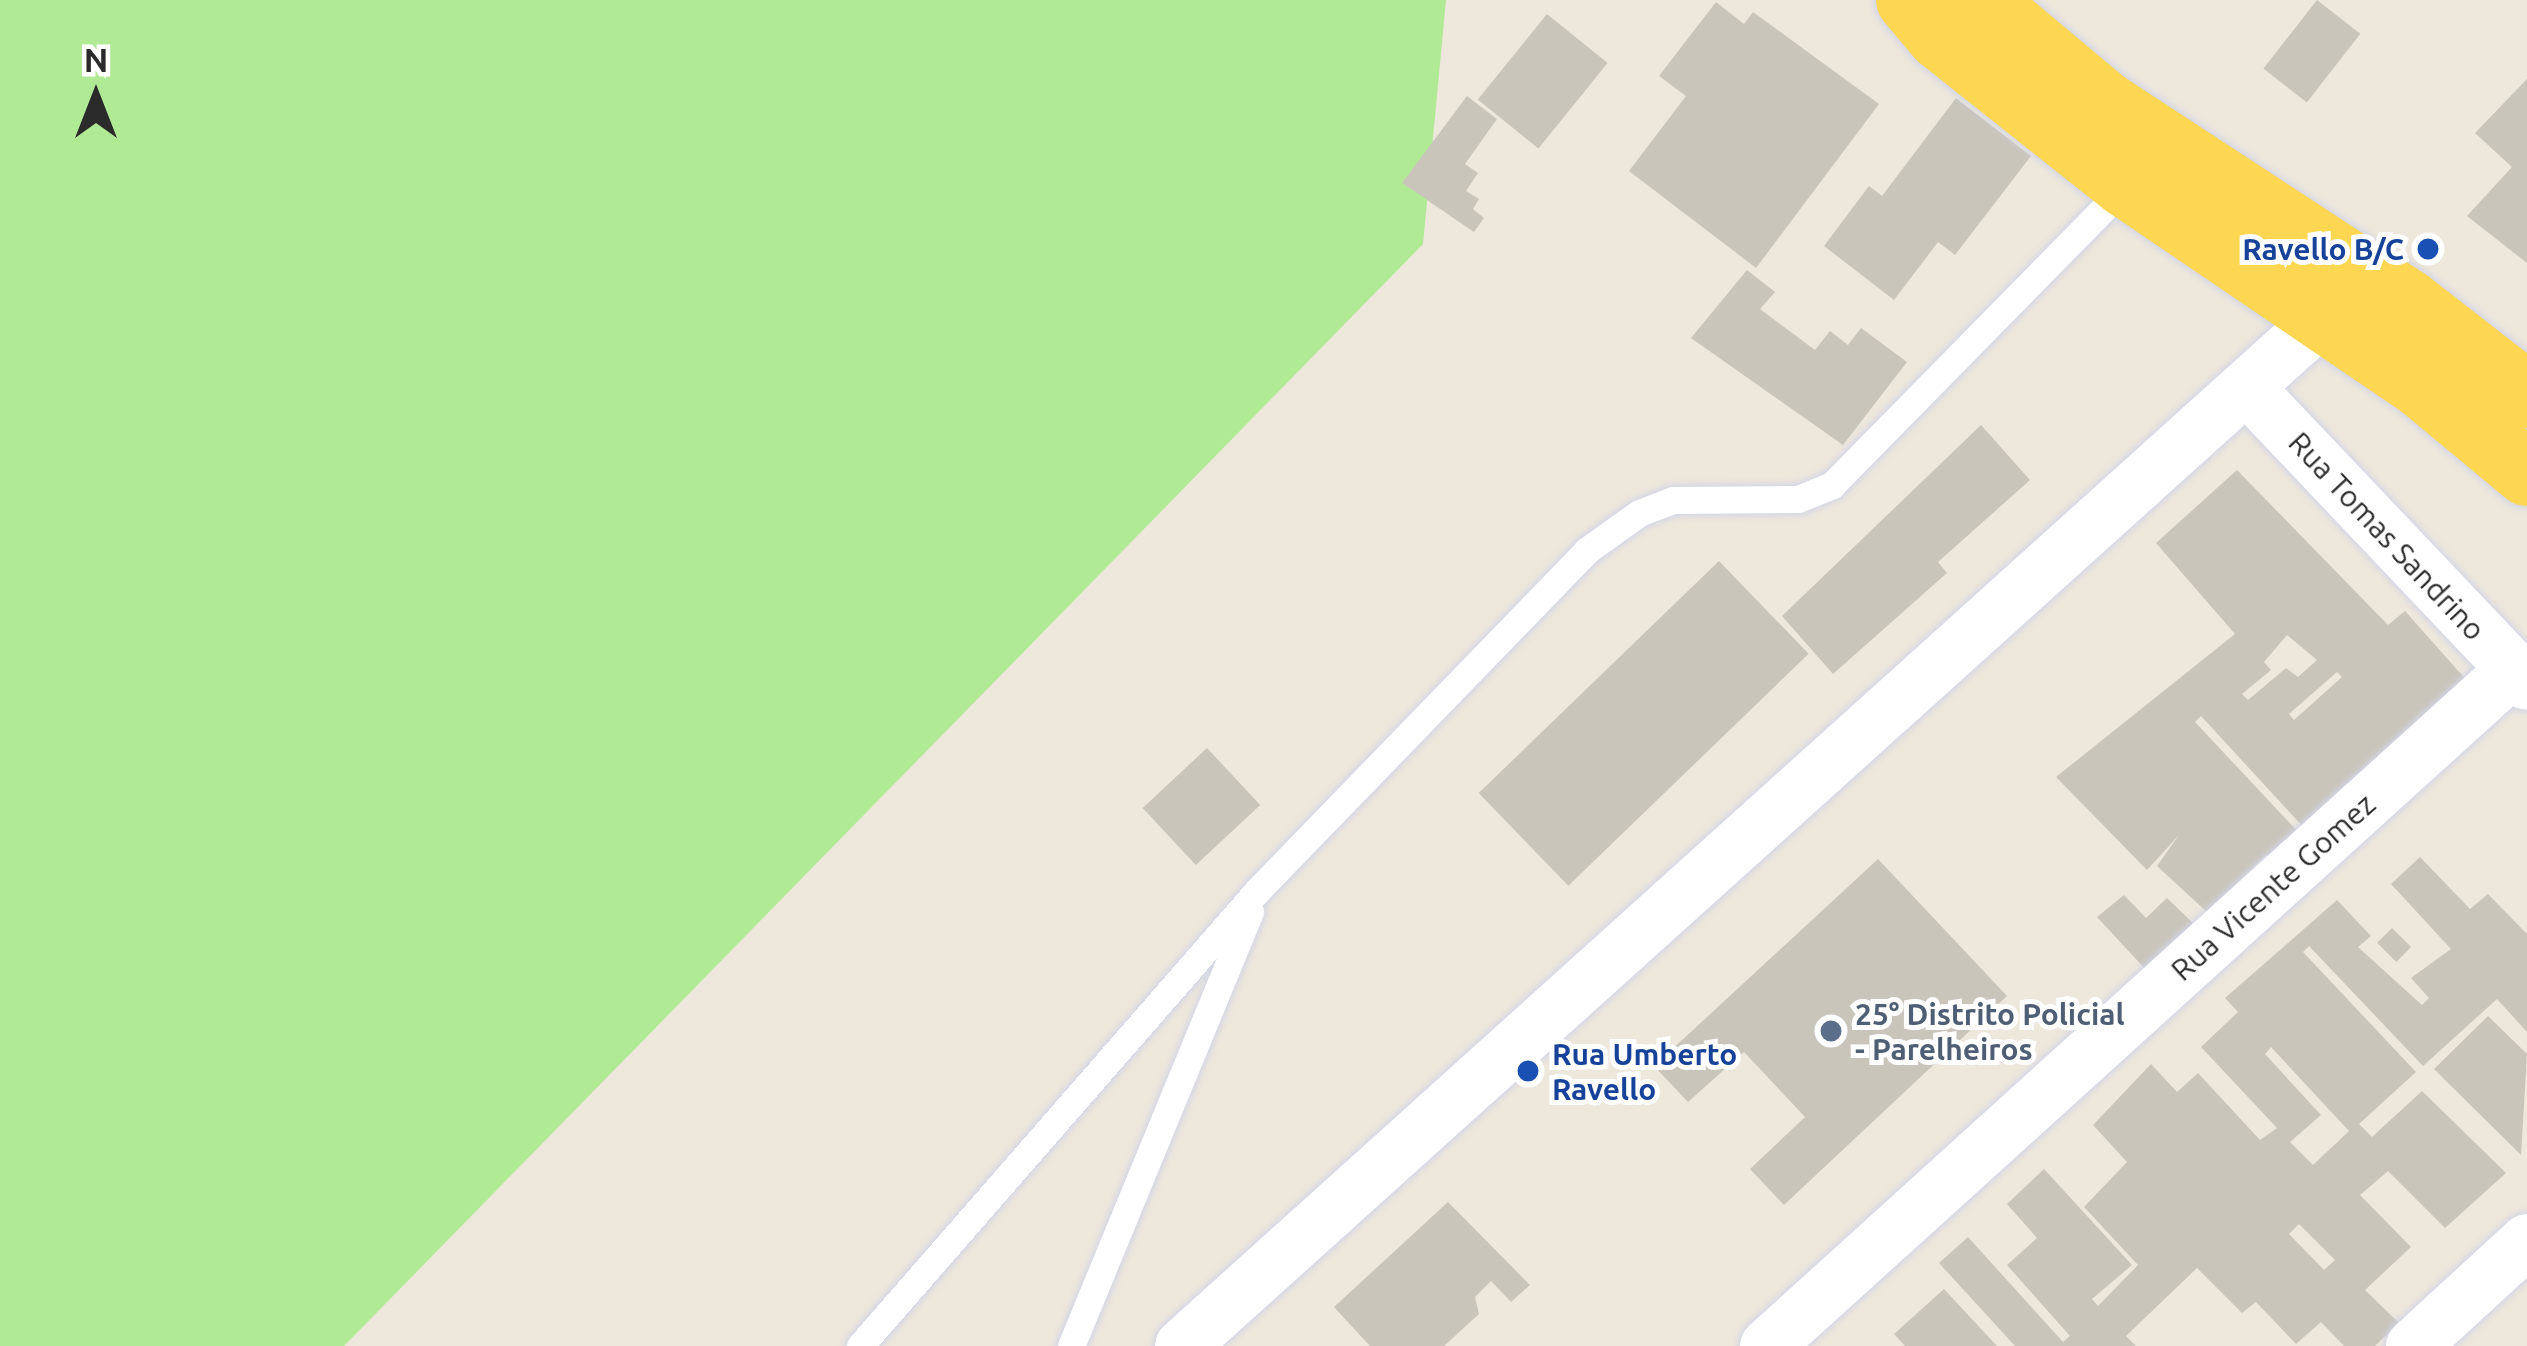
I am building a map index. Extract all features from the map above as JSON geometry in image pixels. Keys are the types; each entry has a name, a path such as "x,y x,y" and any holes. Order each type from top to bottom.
{"main road":[{"path":"1909,0 1940,37 2126,185 2527,395"},
{"path":"1981,0 2347,297 2527,473"}],"street":[{"path":"1183,1346 2347,297"},
{"name":"Rua Tomas Sandrino","path":"2248,389 2520,677"},
{"name":"Rua Vicente Gomez","path":"1767,1346 2520,677"},
{"path":"2413,1346 2527,1241"}],"lane":[{"path":"860,1346 1258,890 1586,551 1639,513 1673,500 1798,499 1832,485 2126,185"},
{"path":"1071,1346 1258,890"}],"green space":[{"path":"0,0 1446,0 1423,244 344,1346 0,1346"}],"building":[{"path":"2317,0 2360,34 2307,102 2263,69"},
{"path":"1716,2 1744,24 1753,12 1879,104 1756,268 1629,171 1686,96 1659,76"},
{"path":"1547,14 1608,63 1538,149 1478,99"},
{"path":"2527,79 2527,263 2467,216 2512,167 2475,133"},
{"path":"1467,96 1497,119 1465,164 1478,173 1466,191 1479,199 1473,209 1484,218 1474,232 1402,183"},
{"path":"1956,98 2031,156 1955,255 1938,242 1894,300 1824,246 1869,186 1882,196"},
{"path":"1747,270 1775,292 1760,309 1815,350 1830,331 1848,345 1861,328 1907,362 1843,445 1691,338"},
{"path":"1981,425 2030,480 1938,562 1947,573 1833,674 1782,616"},
{"path":"2237,470 2388,625 2405,611 2469,683 2306,830 2201,716 2195,722 2300,834 2274,862 2266,855 2207,912 2157,866 2179,835 2147,870 2056,777 2235,634 2156,543","holes":["2287,635 2317,660 2298,677 2286,668 2248,700 2242,694 2271,670 2264,662","2337,672 2342,677 2294,720 2289,714"]},
{"path":"1719,561 1809,654 1568,886 1479,793"},
{"path":"1207,748 1260,805 1196,865 1143,808"},
{"path":"2420,857 2470,909 2488,894 2527,934 2527,1032 2497,999 2423,1066 2309,946 2303,952 2416,1072 2359,1124 2372,1137 2422,1091 2506,1173 2445,1228 2388,1171 2360,1195 2411,1247 2365,1290 2399,1323 2375,1346 2344,1346 2321,1322 2296,1344 2256,1302 2242,1313 2197,1268 2126,1336 2136,1346 2015,1346 1939,1263 1968,1237 2063,1342 2070,1336 2007,1265 2037,1238 2007,1204 2044,1169 2132,1265 2092,1299 2098,1306 2138,1265 2084,1207 2127,1162 2093,1125 2151,1064 2177,1092 2198,1073 2260,1140 2277,1128 2201,1047 2238,1012 2225,998 2337,900 2371,936 2358,947 2422,1005 2429,998 2411,978 2451,949 2391,884","holes":["2271,1047 2349,1131 2313,1165 2290,1142 2321,1115 2265,1054","2299,1224 2335,1260 2324,1270 2289,1234"]},
{"name":"25° Distrito Policial - Parelheiros","path":"1878,859 2007,996 1784,1205 1750,1169 1805,1117 1744,1052 1688,1102 1654,1066"},
{"path":"2124,895 2146,918 2167,898 2196,926 2147,971 2097,917"},
{"path":"2392,928 2411,947 2396,962 2377,943"},
{"path":"2488,1016 2527,1054 2521,1155 2434,1069"},
{"path":"1448,1202 1530,1285 1511,1302 1491,1281 1475,1297 1479,1314 1444,1346 1370,1346 1334,1307"},
{"path":"1944,1289 1997,1346 1905,1346 1894,1334"}],"place":[{"name":"Ravello B/C","path":"2428,249"},
{"name":"25° Distrito Policial - Parelheiros","path":"1831,1031"},
{"name":"Rua Umberto Ravello","path":"1528,1071"}]}
